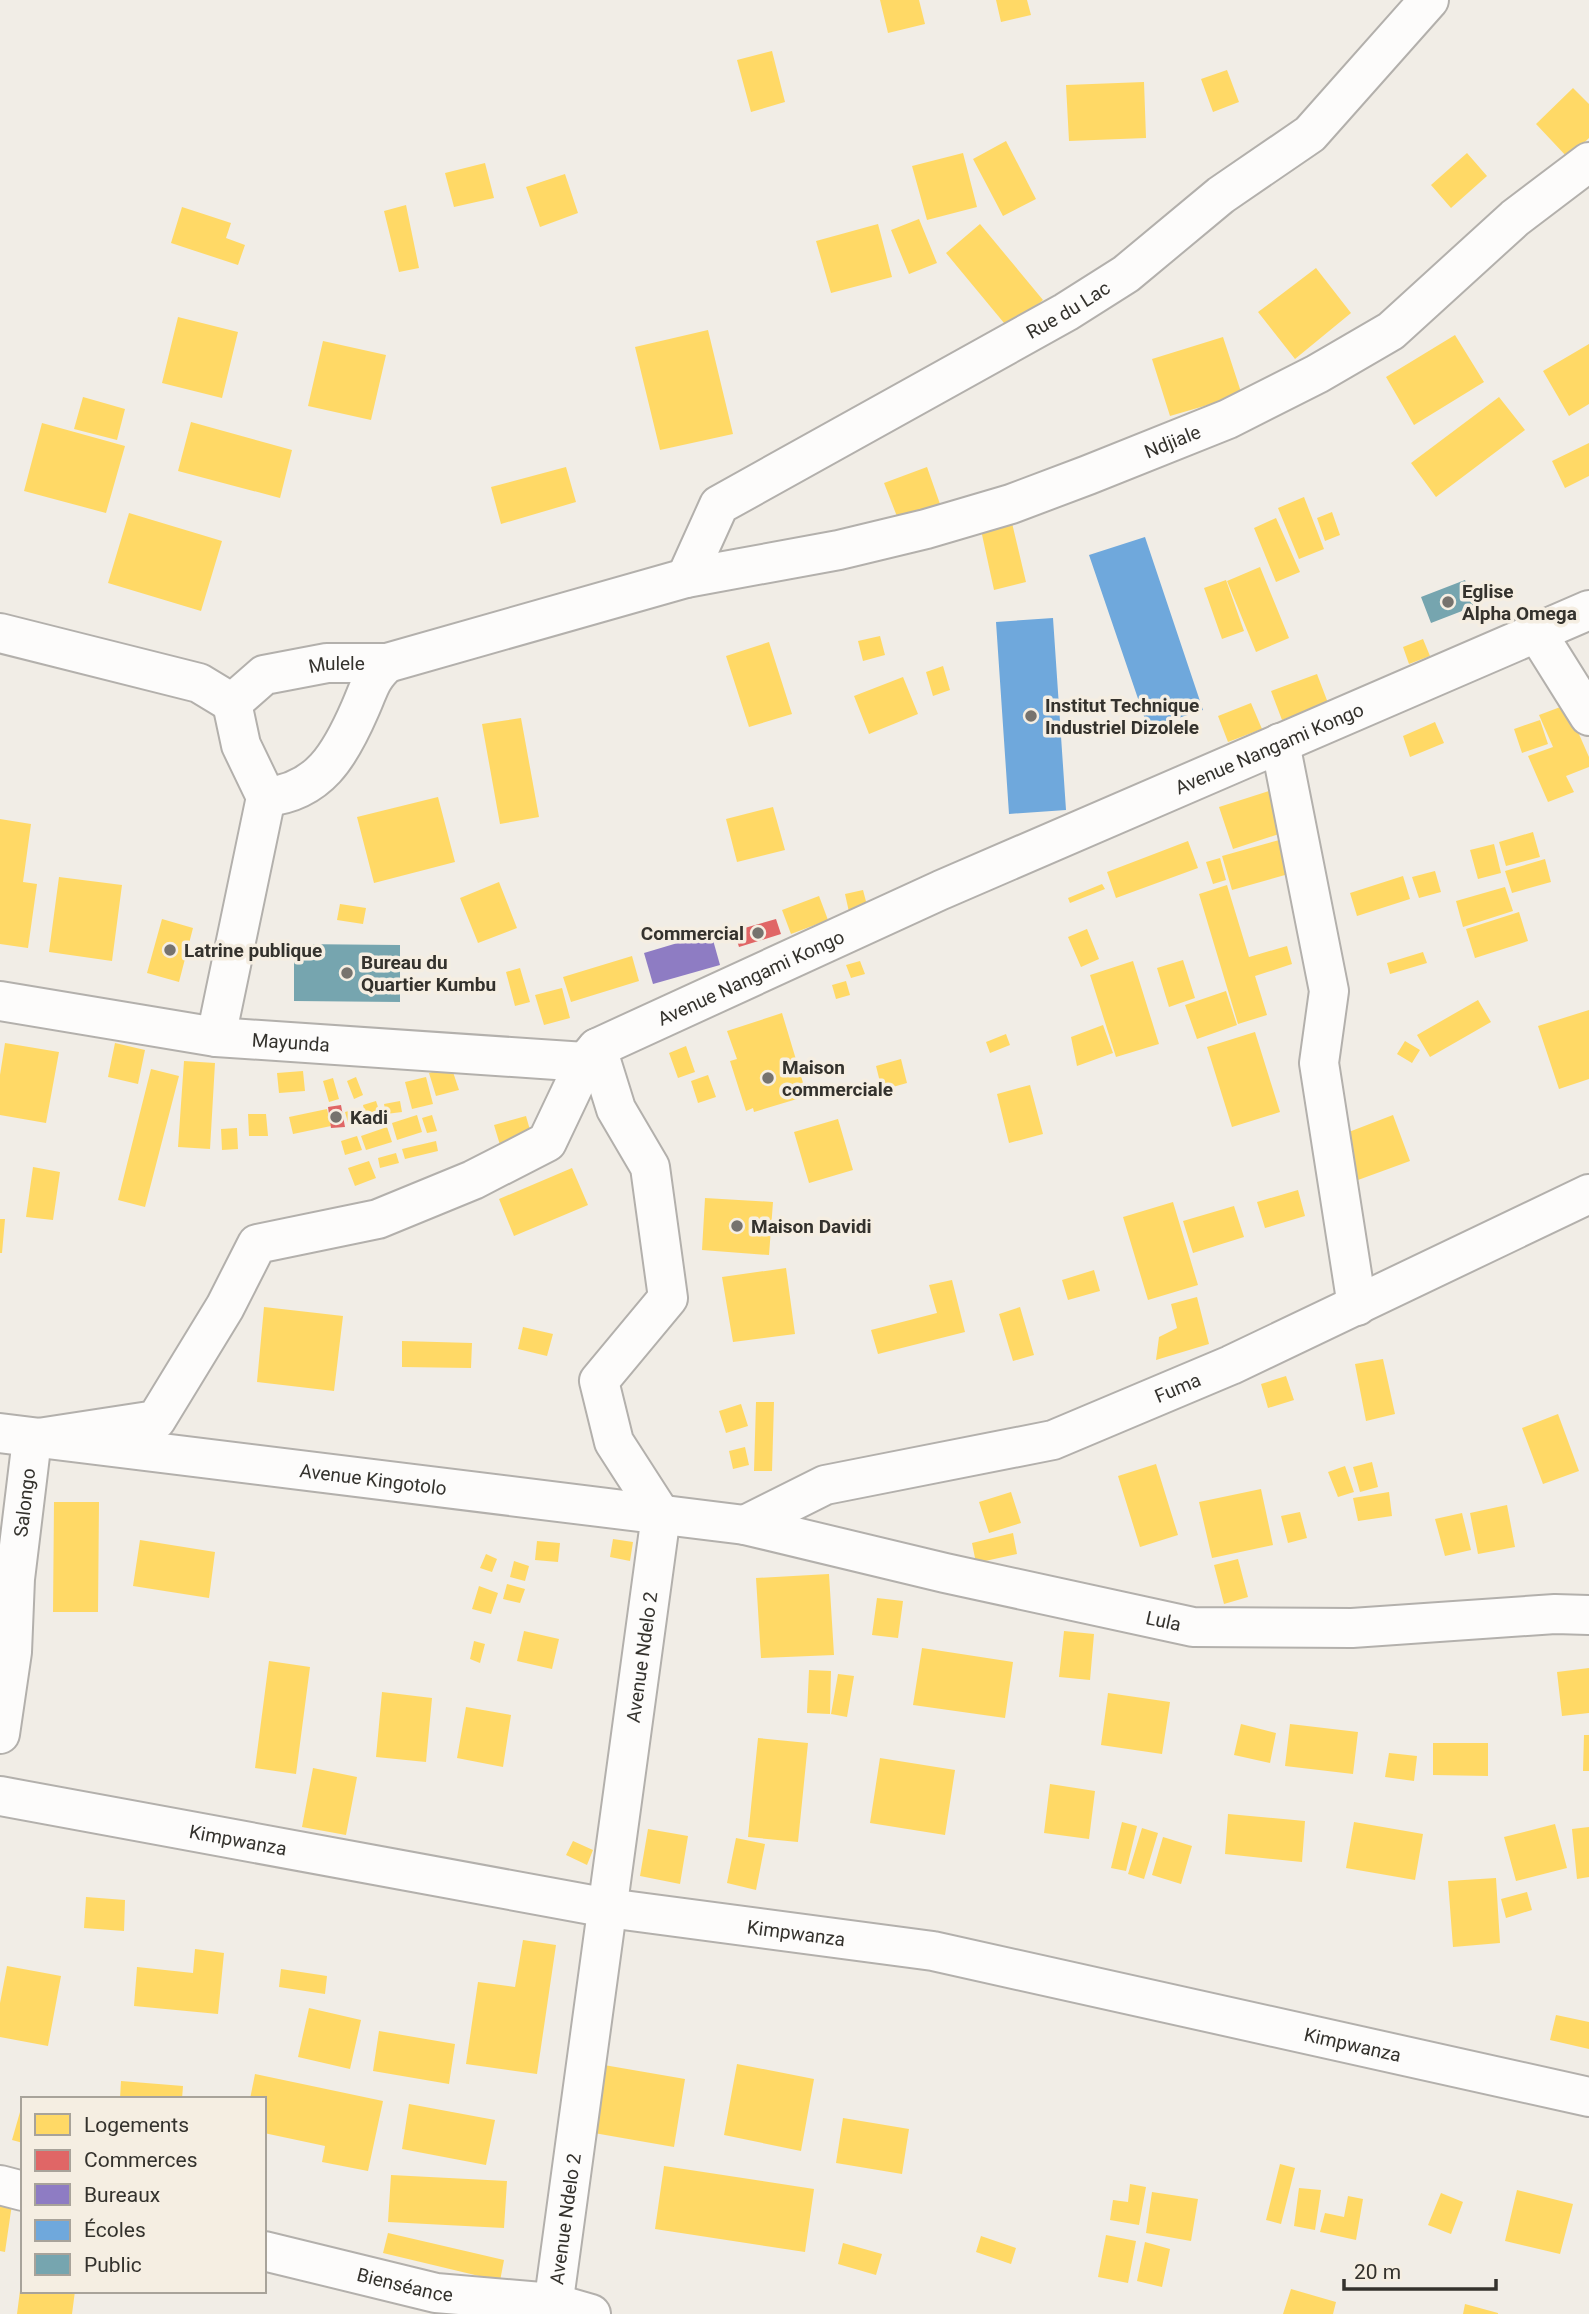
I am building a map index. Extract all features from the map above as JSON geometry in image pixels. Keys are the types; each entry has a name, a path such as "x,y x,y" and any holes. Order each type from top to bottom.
{"street":[{"name":"Rue du Lac","path":"687,578 719,505 1066,312 1126,274 1221,195 1310,134 1429,0"},
{"name":"Ndjiale","path":"687,578 812,555 926,529 1011,504 1228,419 1317,374 1391,331 1515,218 1589,162"},
{"name":"Mulele","path":"232,703 264,675 327,663 387,663 687,578"},
{"name":"Avenue Nangami Kongo","path":"591,1055 940,890 1589,610"},
{"path":"0,633 199,683 232,703 241,745 266,797 216,1037"},
{"path":"1536,633 1589,716"},
{"path":"266,797 289,795 313,782 332,762 360,709 370,679 387,663"},
{"path":"1280,743 1329,992 1319,1063 1357,1307"},
{"name":"Mayunda","path":"0,1001 216,1037 591,1055"},
{"path":"16,1436 156,1420 225,1307 257,1244 378,1219 472,1180 547,1142 591,1055"},
{"path":"591,1055 616,1109 650,1167 668,1298 624,1347 599,1381 614,1442 661,1515"},
{"name":"Fuma","path":"746,1525 825,1485 1053,1440 1231,1365 1589,1194"},
{"name":"Avenue Kingotolo","path":"16,1436 746,1525"},
{"name":"Salongo","path":"0,1734 12,1652 16,1436"},
{"name":"Avenue Ndelo 2","path":"553,2309 661,1515"},
{"name":"Lula","path":"746,1525 945,1573 1193,1627 1352,1629 1555,1614 1589,1615"},
{"name":"Kimpwanza","path":"0,1796 608,1908 933,1951 1589,2097"},
{"path":"0,2185 21,2190"},
{"name":"Bienséance","path":"266,2251 436,2293 591,2314"}],"building: Logements":[{"path":"880,0 919,0 925,24 888,33"},
{"path":"996,0 1027,0 1031,15 1001,22"},
{"path":"772,51 785,102 751,112 737,60"},
{"path":"1227,70 1239,102 1213,112 1201,79"},
{"path":"1144,82 1146,138 1069,141 1066,85"},
{"path":"1573,88 1589,104 1589,138 1568,158 1536,124"},
{"path":"1006,141 1036,199 1003,216 973,159"},
{"path":"963,153 977,207 927,220 912,166"},
{"path":"1467,153 1487,176 1451,208 1431,185"},
{"path":"485,163 494,198 454,207 445,173"},
{"path":"565,174 578,213 540,227 526,187"},
{"path":"406,205 419,268 399,272 384,211"},
{"path":"182,207 231,223 226,238 245,245 238,265 171,243"},
{"path":"919,219 937,263 909,274 891,230"},
{"path":"878,224 892,277 831,293 816,241"},
{"path":"980,224 1043,300 1009,329 946,253"},
{"path":"1316,268 1351,313 1295,359 1258,312"},
{"path":"178,317 238,332 222,398 162,383"},
{"path":"708,330 733,434 660,450 635,347"},
{"path":"1455,335 1484,382 1414,425 1386,377"},
{"path":"1223,337 1242,395 1170,416 1152,359"},
{"path":"323,341 386,355 371,420 308,406"},
{"path":"1589,344 1589,404 1569,416 1543,371"},
{"path":"83,397 125,409 117,440 74,429"},
{"path":"1499,397 1525,430 1436,497 1411,463"},
{"path":"191,422 292,450 280,498 178,471"},
{"path":"42,423 125,446 106,513 24,491"},
{"path":"1589,443 1589,476 1565,488 1552,461"},
{"path":"566,467 576,502 501,524 491,487"},
{"path":"927,467 940,504 898,519 884,483"},
{"path":"1304,497 1324,549 1299,559 1278,508"},
{"path":"1332,512 1340,535 1325,541 1317,518"},
{"path":"129,513 222,541 201,611 108,583"},
{"path":"1276,518 1300,572 1276,582 1254,528"},
{"path":"1012,523 1026,582 994,590 981,530"},
{"path":"1260,567 1289,638 1256,652 1227,581"},
{"path":"1226,580 1244,631 1222,639 1204,588"},
{"path":"880,636 885,655 863,661 858,641"},
{"path":"1423,639 1430,656 1409,664 1403,647"},
{"path":"769,642 792,714 749,727 726,656"},
{"path":"943,666 950,690 933,696 926,672"},
{"path":"1317,674 1328,703 1282,720 1271,691"},
{"path":"903,677 918,714 869,734 854,696"},
{"path":"1251,703 1262,729 1228,742 1218,716"},
{"path":"1563,706 1589,757 1589,767 1566,776 1574,792 1548,802 1528,756 1553,747 1539,715"},
{"path":"521,718 539,817 500,824 482,724"},
{"path":"1540,720 1548,744 1522,753 1514,729"},
{"path":"1435,722 1444,743 1410,757 1403,736"},
{"path":"1269,791 1282,833 1233,849 1219,807"},
{"path":"438,797 455,862 374,883 357,817"},
{"path":"773,807 785,850 737,862 726,819"},
{"path":"0,819 31,824 23,882 37,884 28,948 0,944"},
{"path":"1533,832 1540,857 1506,866 1499,842"},
{"path":"1283,839 1292,873 1232,890 1222,856"},
{"path":"1188,841 1198,868 1116,898 1107,872"},
{"path":"1494,844 1501,873 1478,879 1470,850"},
{"path":"1220,858 1226,880 1213,884 1206,862"},
{"path":"1545,859 1551,882 1512,893 1505,871"},
{"path":"1435,871 1441,892 1419,898 1412,877"},
{"path":"1403,876 1410,899 1357,916 1350,893"},
{"path":"59,877 122,885 112,961 49,952"},
{"path":"499,882 517,928 478,943 460,898"},
{"path":"1102,884 1105,889 1070,903 1068,898"},
{"path":"1227,885 1249,957 1287,946 1292,964 1255,976 1267,1015 1238,1024 1199,894"},
{"path":"1505,887 1513,911 1463,927 1456,901"},
{"path":"863,890 868,909 849,912 845,894"},
{"path":"819,896 828,920 791,934 782,910"},
{"path":"340,904 366,908 363,924 337,920"},
{"path":"1519,912 1528,941 1475,958 1466,929"},
{"name":"Latrine publique","path":"162,919 193,928 179,982 147,973"},
{"path":"1087,929 1099,959 1081,967 1068,937"},
{"path":"1423,952 1427,963 1390,974 1387,963"},
{"path":"632,956 639,981 571,1002 563,977"},
{"path":"1183,960 1195,998 1169,1007 1157,968"},
{"path":"860,961 865,974 851,978 846,965"},
{"path":"1133,961 1159,1044 1116,1057 1090,975"},
{"path":"520,968 530,1002 515,1006 506,972"},
{"path":"846,981 850,995 836,999 832,985"},
{"path":"562,988 570,1018 544,1025 535,995"},
{"path":"1226,991 1237,1025 1197,1039 1185,1005"},
{"path":"1478,1000 1491,1022 1430,1057 1417,1035"},
{"path":"1589,1010 1589,1079 1559,1089 1538,1026"},
{"name":"Maison commerciale","path":"782,1013 807,1096 754,1112 753,1108 746,1111 730,1061 737,1059 727,1031"},
{"path":"1103,1025 1113,1053 1077,1066 1071,1037"},
{"path":"1255,1032 1280,1112 1232,1127 1207,1047"},
{"path":"1006,1034 1010,1045 990,1053 986,1042"},
{"path":"1405,1041 1420,1050 1412,1063 1397,1054"},
{"path":"5,1043 59,1052 46,1123 0,1115 0,1075"},
{"path":"115,1043 145,1050 138,1084 108,1077"},
{"path":"686,1046 695,1072 678,1078 669,1053"},
{"path":"901,1059 907,1083 882,1090 876,1066"},
{"path":"184,1061 215,1063 210,1149 178,1147"},
{"path":"451,1066 459,1090 436,1096 429,1073"},
{"path":"151,1069 179,1076 145,1207 118,1200"},
{"path":"303,1071 305,1091 279,1093 277,1073"},
{"path":"708,1075 716,1097 698,1103 691,1081"},
{"path":"356,1077 363,1095 354,1099 347,1081"},
{"path":"426,1077 433,1104 412,1109 405,1082"},
{"path":"333,1078 339,1099 329,1102 323,1081"},
{"path":"1030,1085 1043,1134 1009,1143 997,1094"},
{"path":"376,1101 382,1119 367,1123 363,1105"},
{"path":"400,1101 402,1112 386,1114 384,1104"},
{"path":"360,1108 364,1122 349,1126 345,1112"},
{"path":"327,1109 331,1126 293,1134 289,1117"},
{"path":"248,1114 266,1114 268,1136 249,1136"},
{"path":"417,1115 422,1132 397,1140 392,1123"},
{"path":"432,1115 437,1131 427,1133 422,1118"},
{"path":"1393,1115 1410,1161 1358,1180 1341,1135"},
{"path":"526,1116 532,1137 500,1145 494,1125"},
{"path":"838,1119 853,1170 809,1183 794,1132"},
{"path":"387,1127 392,1142 366,1150 361,1136"},
{"path":"237,1128 238,1149 222,1150 221,1129"},
{"path":"357,1136 362,1150 345,1155 341,1141"},
{"path":"436,1141 438,1151 405,1159 402,1149"},
{"path":"396,1153 399,1163 380,1168 378,1158"},
{"path":"369,1161 376,1178 355,1186 348,1168"},
{"path":"33,1167 60,1172 53,1220 26,1217"},
{"path":"572,1168 588,1205 514,1236 499,1199"},
{"path":"1298,1190 1305,1216 1265,1228 1257,1202"},
{"name":"Maison Davidi","path":"705,1198 773,1202 769,1255 702,1250"},
{"path":"1173,1202 1198,1285 1148,1300 1123,1217"},
{"path":"1234,1206 1244,1237 1193,1253 1183,1221"},
{"path":"0,1219 5,1219 2,1253 0,1253"},
{"path":"786,1268 795,1334 733,1342 722,1277"},
{"path":"1094,1270 1100,1291 1068,1300 1062,1280"},
{"path":"952,1280 965,1332 878,1354 871,1330 937,1313 929,1285"},
{"path":"1197,1297 1209,1344 1156,1360 1159,1337 1177,1328 1171,1304"},
{"path":"264,1307 343,1316 334,1391 257,1382"},
{"path":"1020,1307 1034,1355 1013,1361 999,1314"},
{"path":"523,1327 553,1334 547,1356 518,1349"},
{"path":"402,1341 472,1343 471,1368 402,1367"},
{"path":"1383,1359 1395,1414 1366,1421 1355,1364"},
{"path":"1286,1376 1294,1400 1268,1408 1261,1384"},
{"path":"756,1402 774,1402 772,1471 754,1471"},
{"path":"741,1404 748,1426 726,1433 719,1411"},
{"path":"1558,1414 1579,1471 1543,1484 1522,1428"},
{"path":"745,1447 749,1465 733,1469 729,1451"},
{"path":"1372,1462 1378,1487 1360,1492 1353,1467"},
{"path":"1156,1464 1178,1535 1140,1547 1118,1476"},
{"path":"1345,1466 1354,1492 1338,1497 1328,1472"},
{"path":"1261,1489 1273,1545 1212,1558 1199,1502"},
{"path":"1011,1492 1021,1523 989,1533 979,1502"},
{"path":"1389,1492 1392,1516 1358,1521 1353,1498"},
{"path":"54,1502 99,1502 98,1612 53,1612"},
{"path":"1507,1505 1515,1547 1478,1554 1470,1513"},
{"path":"1300,1512 1307,1538 1288,1543 1281,1516"},
{"path":"1462,1513 1471,1550 1445,1556 1435,1519"},
{"path":"1013,1533 1017,1554 976,1563 972,1543"},
{"path":"613,1539 633,1542 630,1561 610,1557"},
{"path":"140,1540 215,1552 209,1598 133,1586"},
{"path":"537,1541 560,1543 558,1562 535,1560"},
{"path":"486,1554 497,1559 492,1572 480,1568"},
{"path":"1238,1559 1248,1597 1224,1604 1214,1565"},
{"path":"514,1561 529,1566 525,1581 510,1577"},
{"path":"829,1574 834,1655 761,1658 756,1578"},
{"path":"507,1584 525,1589 520,1603 503,1599"},
{"path":"479,1586 498,1593 491,1614 472,1609"},
{"path":"877,1598 903,1601 898,1638 872,1635"},
{"path":"524,1631 559,1639 552,1669 517,1661"},
{"path":"1064,1631 1094,1634 1090,1680 1059,1677"},
{"path":"474,1641 485,1644 480,1663 470,1659"},
{"path":"922,1648 1013,1662 1005,1718 913,1705"},
{"path":"269,1661 310,1667 296,1774 255,1768"},
{"path":"1589,1668 1589,1713 1562,1716 1557,1672"},
{"path":"809,1670 831,1671 830,1714 807,1713"},
{"path":"838,1674 854,1676 847,1717 831,1714"},
{"path":"382,1692 432,1698 426,1762 376,1757"},
{"path":"1108,1693 1170,1702 1162,1754 1101,1745"},
{"path":"466,1707 511,1715 503,1767 457,1758"},
{"path":"1241,1724 1276,1733 1270,1763 1234,1755"},
{"path":"1290,1724 1358,1732 1353,1774 1285,1766"},
{"path":"1584,1735 1589,1735 1589,1771 1583,1771"},
{"path":"758,1738 808,1743 798,1842 748,1837"},
{"path":"1433,1743 1488,1743 1488,1776 1433,1775"},
{"path":"1389,1753 1417,1756 1414,1781 1385,1777"},
{"path":"880,1758 955,1770 945,1835 870,1823"},
{"path":"313,1768 357,1777 346,1835 302,1827"},
{"path":"1050,1784 1095,1791 1089,1839 1044,1833"},
{"path":"1228,1814 1305,1821 1302,1862 1225,1854"},
{"path":"1122,1822 1137,1826 1126,1871 1111,1868"},
{"path":"1354,1822 1423,1834 1415,1880 1346,1868"},
{"path":"1555,1824 1567,1868 1516,1881 1504,1837"},
{"path":"1589,1827 1589,1877 1577,1879 1572,1829"},
{"path":"1142,1828 1158,1833 1144,1879 1128,1874"},
{"path":"648,1829 688,1836 680,1884 640,1876"},
{"path":"1163,1837 1192,1846 1181,1884 1152,1875"},
{"path":"736,1838 765,1844 756,1890 727,1883"},
{"path":"573,1841 593,1850 587,1865 566,1855"},
{"path":"1496,1878 1500,1943 1453,1947 1448,1881"},
{"path":"1527,1892 1532,1910 1506,1918 1501,1899"},
{"path":"86,1897 125,1900 124,1931 84,1928"},
{"path":"523,1940 556,1945 537,2074 466,2064 478,1982 515,1987"},
{"path":"195,1949 224,1953 218,2014 134,2006 137,1967 193,1973"},
{"path":"7,1966 61,1976 48,2046 0,2037 0,2003"},
{"path":"281,1969 327,1976 325,1994 279,1987"},
{"path":"309,2008 361,2020 350,2069 298,2057"},
{"path":"1556,2015 1589,2022 1589,2049 1550,2040"},
{"path":"379,2031 455,2044 449,2084 373,2071"},
{"path":"737,2064 814,2079 801,2151 724,2135"},
{"path":"604,2065 685,2079 674,2147 594,2133"},
{"path":"255,2074 383,2101 368,2171 322,2162 325,2146 266,2133 266,2097 250,2097"},
{"path":"121,2081 183,2086 182,2097 120,2097"},
{"path":"409,2104 495,2120 486,2165 402,2149"},
{"path":"21,2108 21,2142 12,2140"},
{"path":"843,2118 909,2129 902,2174 836,2163"},
{"path":"1280,2164 1295,2168 1281,2224 1266,2220"},
{"path":"664,2166 814,2189 805,2252 655,2229"},
{"path":"391,2175 507,2181 504,2228 388,2222"},
{"path":"1130,2184 1146,2187 1139,2225 1110,2220 1113,2200 1128,2202"},
{"path":"1299,2188 1321,2190 1315,2230 1294,2226"},
{"path":"1517,2190 1573,2204 1560,2254 1505,2241"},
{"path":"1152,2192 1198,2199 1191,2241 1146,2233"},
{"path":"1441,2193 1463,2202 1451,2234 1428,2225"},
{"path":"1348,2196 1363,2199 1356,2240 1320,2232 1325,2213 1344,2217"},
{"path":"0,2202 12,2204 5,2252 0,2251"},
{"path":"388,2233 504,2260 500,2281 383,2253"},
{"path":"1106,2235 1136,2241 1128,2283 1098,2277"},
{"path":"981,2236 1016,2248 1011,2264 976,2252"},
{"path":"1145,2242 1170,2249 1162,2287 1137,2281"},
{"path":"843,2243 882,2254 876,2275 838,2264"},
{"path":"21,2283 21,2293 75,2293 72,2314 17,2314"},
{"path":"1291,2289 1336,2302 1333,2314 1283,2314"},
{"path":"1465,2304 1498,2313 1498,2314 1463,2314"}],"building: Commerces":[{"name":"Commercial","path":"776,919 781,934 739,947 734,931"},
{"name":"Kadi","path":"341,1105 345,1127 331,1128 328,1107"}],"building: Bureaux":[{"path":"711,933 720,965 653,984 644,953"}],"building: Écoles":[{"name":"Institut Technique Industriel Dizolele","path":"1145,537 1203,710 1148,728 1089,555"},
{"name":"Institut Technique Industriel Dizolele","path":"1053,618 1066,810 1009,814 996,622"}],"building: Public":[{"name":"Eglise Alpha Omega","path":"1465,580 1475,606 1431,623 1421,597"},
{"name":"Bureau du Quartier Kumbu","path":"294,944 400,945 400,1002 294,1001"}],"place":[{"name":"Eglise Alpha Omega","path":"1448,602"},
{"name":"Institut Technique Industriel Dizolele","path":"1031,716"},
{"name":"Commercial","path":"758,933"},
{"name":"Latrine publique","path":"170,950"},
{"name":"Bureau du Quartier Kumbu","path":"347,973"},
{"name":"Maison commerciale","path":"768,1078"},
{"name":"Kadi","path":"336,1117"},
{"name":"Maison Davidi","path":"737,1226"}]}
